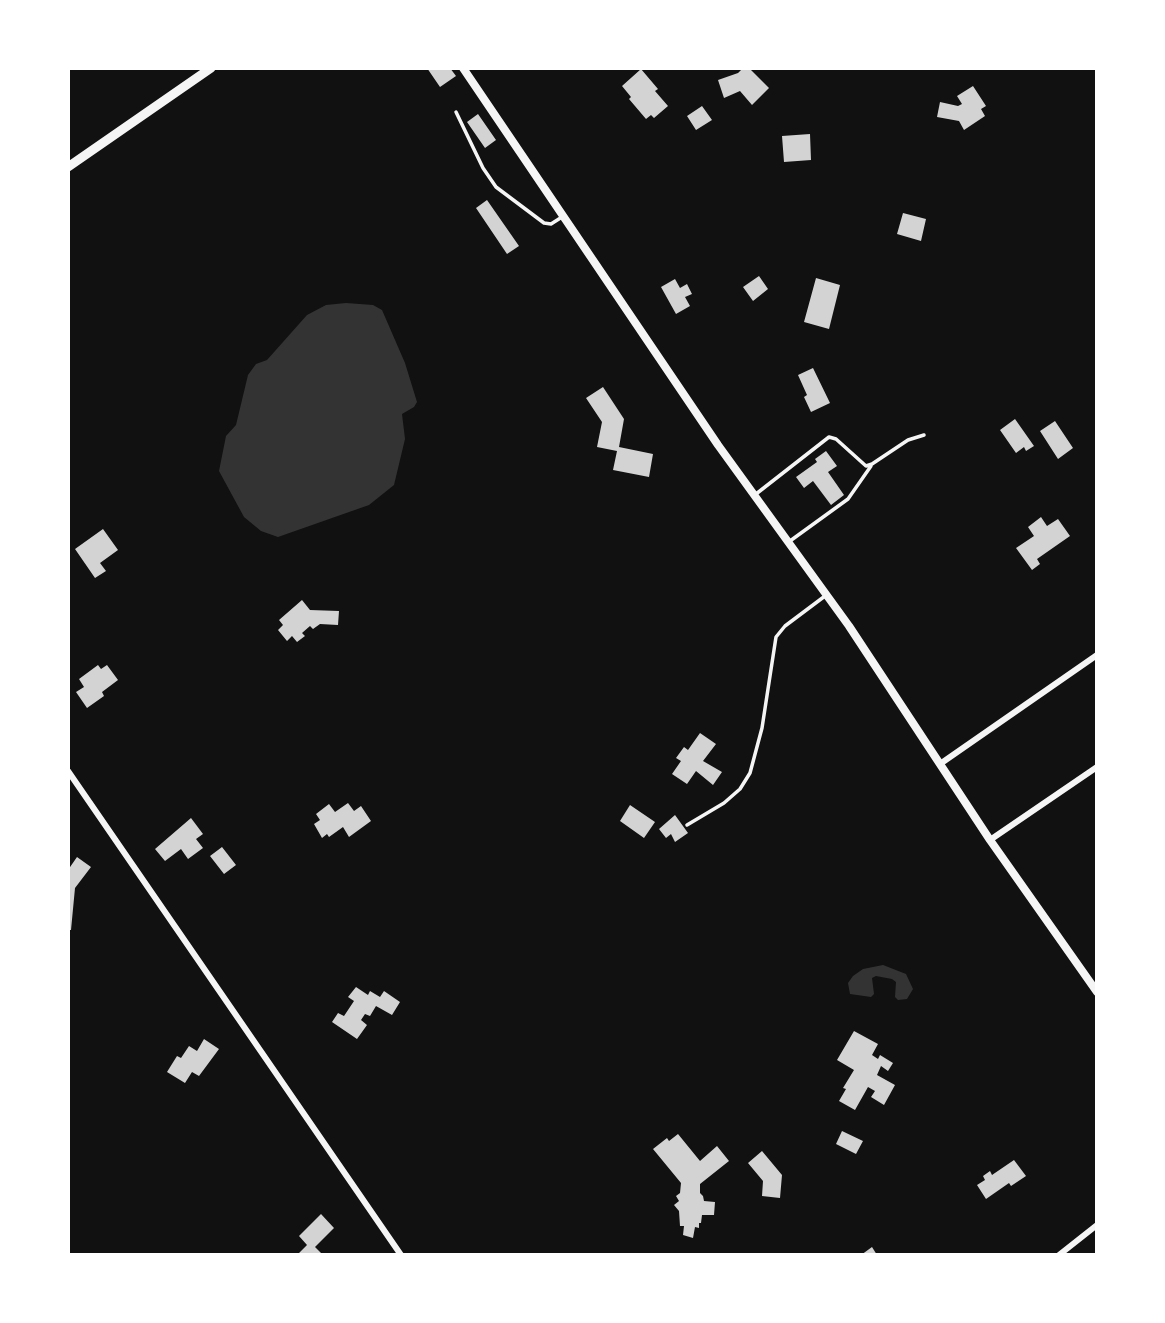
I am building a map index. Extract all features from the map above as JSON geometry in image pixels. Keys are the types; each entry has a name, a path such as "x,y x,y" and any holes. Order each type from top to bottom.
{"main road":[{"path":"68,167 211,68"}],"street":[{"path":"463,68 754,495 826,594 990,840 1097,992"},
{"path":"940,764 1097,655"},
{"path":"990,840 1097,767"},
{"path":"68,771 401,1255"},
{"path":"1059,1255 1097,1225"}],"lane":[{"path":"456,111 483,168 496,187 544,223 551,224 563,217"},
{"path":"754,495 829,437 836,439 866,466 908,440 924,435"},
{"path":"789,542 848,499 872,464"},
{"path":"687,825 724,803 740,789 750,773 762,728 776,637 785,626 826,594"}],"shaded area":[{"path":"326,305 373,305 382,310 405,363 417,402 402,414 405,439 394,485 369,505 278,537 261,531 244,517 219,471 226,436 236,425 248,375 256,364 267,360 307,315"},
{"path":"883,965 906,974 913,989 907,999 898,1000 895,997 896,982 892,979 876,976 872,978 874,994 871,997 850,994 848,983 853,976 863,969"}],"building":[{"path":"427,68 450,68 456,76 440,87"},
{"path":"743,68 749,68 769,88 752,105 740,91 724,98 718,80 738,73"},
{"path":"641,69 668,106 654,118 651,115 646,119 622,86"},
{"path":"973,86 986,106 981,109 985,116 964,130 959,121 937,117 940,102 958,106 962,104 957,96"},
{"path":"702,106 712,120 696,130 687,116"},
{"path":"478,114 496,140 485,148 467,122"},
{"path":"810,134 811,160 784,162 782,136"},
{"path":"487,200 519,246 507,254 476,208"},
{"path":"903,213 926,219 921,241 897,234"},
{"path":"759,276 768,289 753,301 743,287"},
{"path":"816,278 840,285 829,329 804,322"},
{"path":"675,279 680,288 687,284 692,294 685,297 690,306 676,314 661,287"},
{"path":"813,368 830,403 811,412 798,375"},
{"path":"603,387 624,419 619,447 653,454 649,477 613,470 617,451 597,447 602,422 586,398"},
{"path":"1015,419 1034,446 1026,451 1024,447 1016,453 1000,430"},
{"path":"1055,421 1073,448 1058,459 1040,431"},
{"path":"826,451 837,466 828,472 844,495 831,505 813,481 804,488 796,477 817,462 815,459"},
{"path":"1041,517 1047,526 1058,519 1070,536 1037,559 1040,564 1032,570 1016,548 1034,536 1028,527"},
{"path":"103,529 118,550 100,563 106,571 95,578 75,549"},
{"path":"302,600 310,610 339,611 338,625 320,624 313,629 310,626 302,633 305,636 297,642 292,636 287,641 278,630 283,625 279,620"},
{"path":"98,665 101,669 107,665 118,680 102,692 104,696 87,708 76,692 84,687 79,679"},
{"path":"700,733 716,744 703,761 722,772 713,785 696,771 687,784 672,774 681,761 676,758 684,747 688,750"},
{"path":"348,803 354,811 361,806 371,821 349,837 343,827 329,837 327,834 322,838 314,824 320,820 316,814 329,804 335,812"},
{"path":"630,805 655,822 644,838 620,821"},
{"path":"675,815 688,833 675,842 671,834 666,838 659,829"},
{"path":"191,818 203,834 196,839 203,848 188,859 181,849 165,861 155,849"},
{"path":"222,847 236,865 224,874 210,856"},
{"path":"77,857 91,867 75,888 71,930 68,930 68,870"},
{"path":"356,987 368,995 370,991 380,997 384,991 400,1002 392,1015 376,1006 370,1016 365,1014 361,1020 367,1025 357,1039 332,1022 338,1013 344,1016 354,1001 348,997"},
{"path":"854,1031 878,1044 872,1055 878,1059 880,1055 893,1063 888,1071 881,1066 877,1075 895,1085 884,1105 871,1097 875,1091 868,1087 855,1110 839,1101 854,1070 837,1060"},
{"path":"204,1039 219,1049 199,1076 192,1072 185,1083 167,1072 177,1056 181,1058 189,1046 197,1051"},
{"path":"842,1131 863,1141 856,1154 836,1144"},
{"path":"678,1134 700,1161 717,1146 729,1161 700,1184 704,1201 715,1202 714,1215 702,1215 699,1228 695,1227 693,1238 683,1235 684,1226 680,1226 679,1211 674,1205 679,1201 676,1196 680,1193 681,1183 653,1149 667,1138 669,1141"},
{"path":"762,1151 782,1175 780,1198 762,1196 763,1181 748,1163"},
{"path":"1014,1160 1026,1176 1011,1186 1009,1183 986,1199 977,1185 985,1180 983,1176 990,1171 992,1175"},
{"path":"321,1214 334,1228 315,1247 323,1255 297,1255 307,1245 299,1236"},
{"path":"872,1247 877,1255 861,1255"}]}
